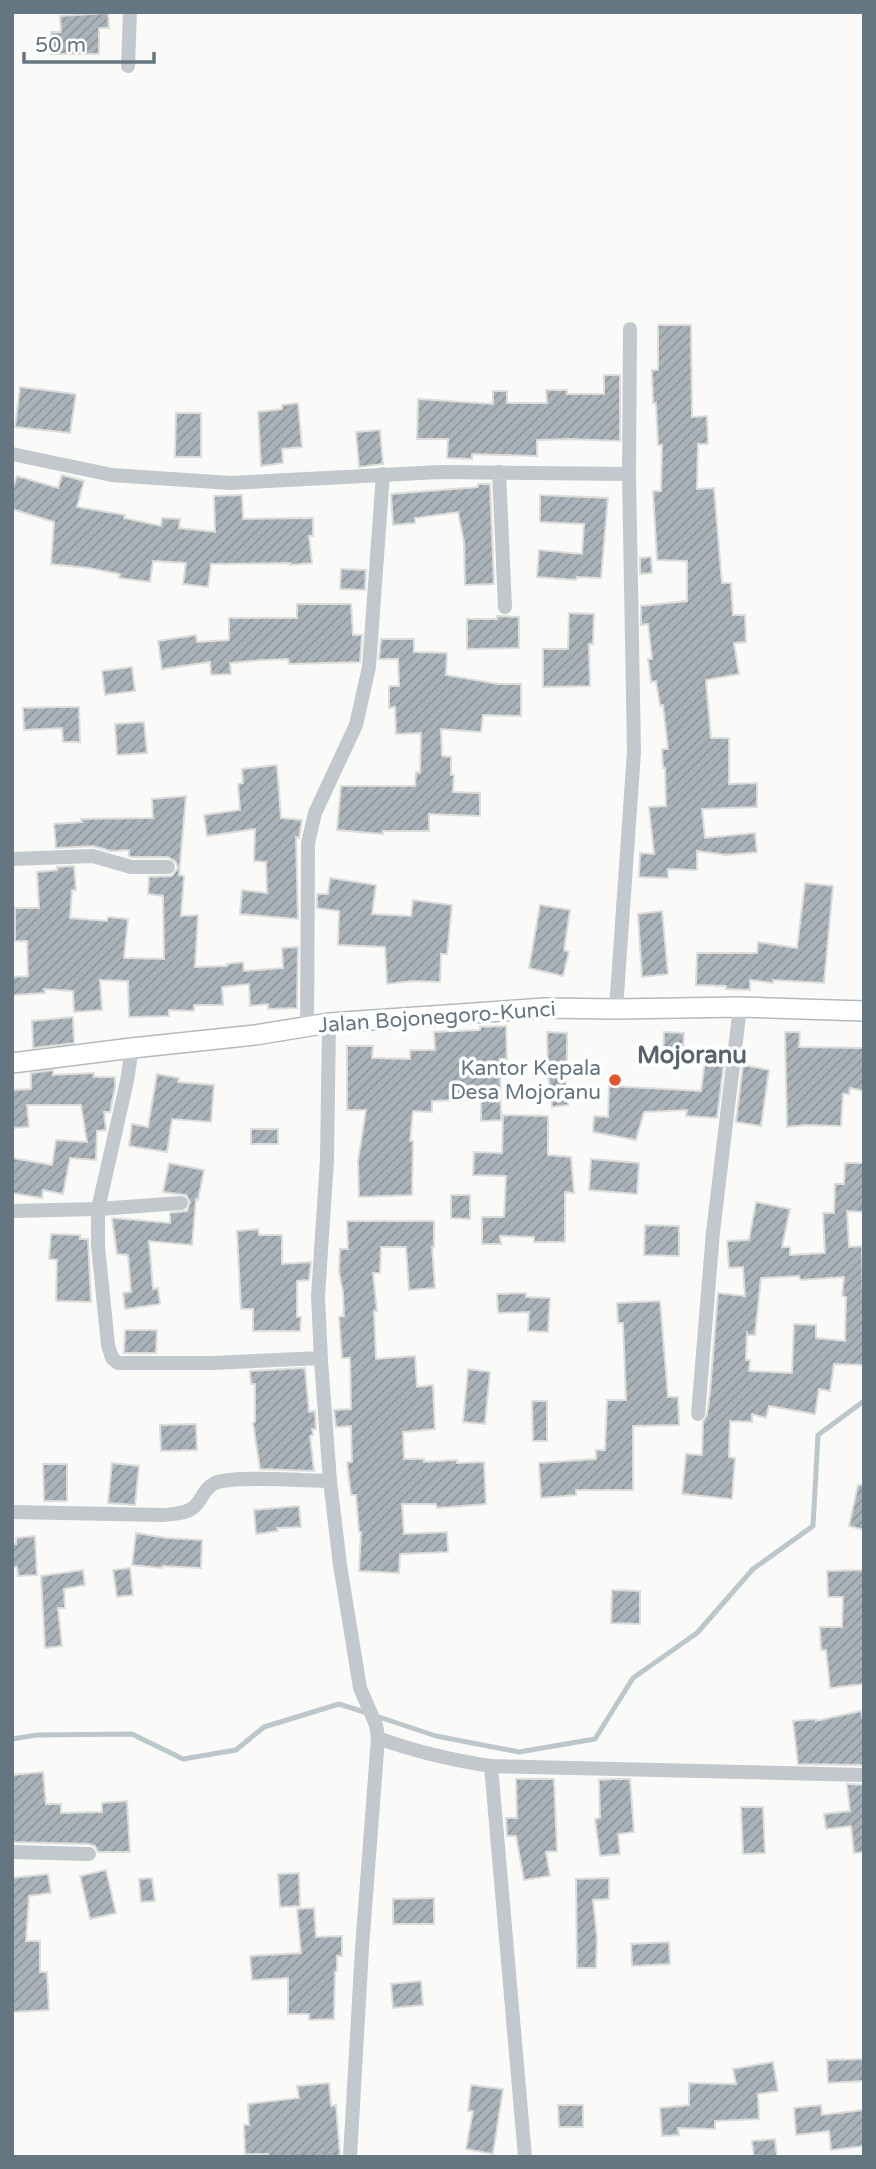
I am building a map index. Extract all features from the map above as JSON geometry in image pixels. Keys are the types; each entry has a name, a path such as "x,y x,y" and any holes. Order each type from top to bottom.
{"main road":[{"name":"Jalan Bojonegoro-Kunci","path":"12,1063 255,1035 329,1023 545,1007 616,1010 740,1007 864,1011"}],"street":[{"path":"128,66 130,12"},
{"path":"616,1010 634,752 629,474 630,329"},
{"path":"12,454 112,475 152,480 230,483 383,474 629,474"},
{"path":"499,472 505,607"},
{"path":"307,1026 308,843 315,813 356,724 365,688 373,629 383,474"},
{"path":"12,859 93,856 131,867 168,867"},
{"path":"698,1414 713,1231 740,1007"},
{"path":"329,1023 327,1160 318,1272 321,1358 330,1482 360,1688 377,1732 349,2157"},
{"path":"132,1048 98,1209 108,1345 112,1358 118,1363 213,1363 321,1358"},
{"path":"12,1211 181,1203"},
{"path":"12,1512 163,1515 195,1507 202,1493 216,1483 246,1480 330,1482"},
{"path":"377,1732 419,1753 491,1766 864,1775"},
{"path":"491,1766 524,2157"},
{"path":"12,1852 89,1854"}],"building":[{"path":"108,13 109,28 99,28 99,54 51,54 51,32 61,32 60,16"},
{"path":"658,325 691,325 692,417 707,416 708,444 698,444 697,489 714,488 722,583 731,583 733,615 745,615 746,642 734,643 739,674 706,680 711,738 729,738 729,784 757,783 757,807 702,809 705,838 755,833 757,852 727,855 697,851 697,870 668,869 668,878 639,877 640,853 654,854 649,807 666,806 662,749 668,749 663,705 660,706 656,681 651,682 648,659 652,659 648,624 641,625 641,606 687,601 687,561 657,560 653,491 661,491 662,445 658,445 652,370 658,370"},
{"path":"604,375 620,375 620,441 537,440 537,456 472,454 472,459 447,458 448,439 417,439 418,399 493,404 493,391 507,391 507,403 547,403 546,390 567,390 567,394 604,394"},
{"path":"20,387 76,394 70,433 15,427"},
{"path":"298,403 302,447 282,449 283,463 261,466 258,412 282,409 282,405"},
{"path":"176,413 201,413 201,457 175,457"},
{"path":"380,430 383,464 359,467 356,432"},
{"path":"62,475 84,481 77,507 125,515 124,518 161,526 162,518 180,519 179,528 215,532 214,496 242,495 243,519 313,518 313,536 309,536 312,563 211,564 208,587 183,584 186,563 153,561 150,582 119,578 120,574 89,568 51,564 54,522 12,509 12,490 17,476 58,488"},
{"path":"478,484 490,484 494,584 465,585 464,542 458,512 415,518 415,523 393,525 391,494 478,487"},
{"path":"540,495 608,498 601,578 577,577 576,580 537,577 539,550 582,554 584,524 540,522"},
{"path":"651,557 652,573 640,574 640,558"},
{"path":"341,569 366,570 365,590 340,589"},
{"path":"297,604 351,604 353,635 362,635 360,662 289,664 288,659 262,660 230,663 231,674 211,675 210,662 162,669 158,641 196,635 197,642 229,640 229,618 297,618"},
{"path":"569,613 594,614 593,644 589,644 590,686 543,687 543,649 568,649"},
{"path":"497,616 519,617 519,648 467,649 467,619 497,619"},
{"path":"381,639 414,639 414,652 447,653 446,675 498,684 521,684 521,716 483,715 481,732 441,729 442,756 451,757 453,792 480,793 480,816 429,814 429,831 383,831 383,834 337,830 341,786 415,786 416,772 420,773 421,733 396,734 395,707 389,708 389,686 399,686 398,659 379,659"},
{"path":"132,667 135,691 105,695 102,671"},
{"path":"79,707 80,742 63,742 62,728 24,730 23,708"},
{"path":"144,722 147,753 117,755 115,724"},
{"path":"277,765 281,818 302,820 299,838 296,837 298,919 240,914 242,890 267,893 266,862 254,861 255,829 207,836 204,815 240,810 238,784 243,783 242,769"},
{"path":"186,796 179,875 184,876 181,916 198,915 195,967 227,966 243,962 244,971 283,968 282,948 298,947 297,1008 268,1009 268,1004 250,1006 249,984 222,987 223,1005 194,1005 194,1011 169,1010 169,1016 129,1017 128,981 100,980 102,1010 74,1012 73,991 44,989 45,993 12,995 12,977 28,976 27,941 15,941 15,908 39,908 37,872 57,870 57,867 74,866 76,890 72,890 70,918 107,921 108,917 128,919 124,958 164,959 163,896 148,894 149,877 172,876 178,868 176,862 168,857 132,857 129,856 129,850 111,851 93,846 56,848 54,824 82,822 81,819 153,818 152,799"},
{"path":"330,878 376,885 372,914 411,916 413,900 452,905 447,954 441,954 440,982 387,984 385,947 338,945 339,911 317,908 317,894 328,894"},
{"path":"805,883 833,886 824,983 750,980 750,990 696,985 697,953 757,953 758,942 797,948"},
{"path":"540,905 570,910 564,950 569,952 563,976 529,968"},
{"path":"662,911 668,974 642,977 638,914"},
{"path":"73,1017 74,1043 33,1048 32,1021"},
{"path":"506,1026 507,1059 500,1059 501,1120 481,1121 481,1099 432,1101 432,1112 413,1111 410,1141 413,1141 412,1195 359,1197 358,1161 366,1110 347,1110 347,1046 373,1046 372,1058 410,1059 410,1050 435,1050 434,1032"},
{"path":"547,1032 567,1033 565,1075 568,1105 552,1107"},
{"path":"664,1032 684,1033 683,1049 725,1054 717,1118 686,1116 687,1110 644,1112 636,1140 593,1132 594,1116 608,1117 609,1086 701,1091 705,1061 663,1064"},
{"path":"785,1032 800,1032 799,1047 864,1048 864,1091 850,1088 849,1094 843,1094 841,1126 787,1127"},
{"path":"743,1065 769,1070 761,1126 736,1122"},
{"path":"53,1070 53,1075 94,1073 94,1077 115,1077 110,1112 104,1112 106,1130 97,1131 96,1160 70,1158 63,1194 43,1190 42,1198 12,1193 12,1158 52,1165 56,1140 87,1142 81,1105 27,1105 29,1127 12,1128 12,1090 31,1089 31,1073"},
{"path":"157,1074 179,1078 178,1082 214,1085 211,1122 172,1119 167,1152 129,1146 132,1124 148,1127"},
{"path":"503,1115 548,1116 548,1155 571,1157 574,1193 565,1192 565,1242 534,1242 534,1237 500,1236 501,1244 482,1244 482,1217 504,1217 506,1176 473,1175 474,1152 502,1153"},
{"path":"251,1129 278,1129 278,1144 251,1144"},
{"path":"591,1159 639,1163 637,1194 589,1190"},
{"path":"169,1163 204,1170 198,1200 196,1199 192,1245 149,1241 153,1289 158,1288 160,1304 125,1309 123,1293 131,1292 128,1255 117,1254 112,1218 170,1223 170,1213 187,1211 190,1202 186,1195 163,1192"},
{"path":"845,1163 864,1163 864,1212 847,1211 849,1247 862,1246 864,1365 834,1364 830,1391 819,1389 815,1414 769,1406 766,1418 752,1414 752,1422 730,1421 729,1457 735,1458 732,1499 682,1494 686,1454 702,1455 703,1422 707,1415 710,1393 718,1293 745,1296 743,1267 729,1268 727,1241 749,1240 756,1202 790,1209 782,1247 790,1247 790,1255 825,1253 823,1213 834,1213 835,1184 844,1184","holes":["799,1276 800,1280 844,1277 842,1296 846,1297 845,1341 816,1338 816,1325 794,1324 792,1373 749,1371 750,1360 746,1360 747,1331 747,1335 755,1335 761,1278"]},
{"path":"451,1195 470,1195 470,1219 451,1218"},
{"path":"347,1221 434,1221 432,1247 435,1288 409,1290 406,1247 381,1247 380,1273 373,1273 377,1311 374,1311 376,1359 415,1356 417,1387 433,1385 435,1429 403,1432 404,1459 424,1459 424,1462 484,1462 486,1504 437,1508 436,1504 402,1504 404,1534 447,1532 448,1552 400,1554 399,1573 359,1571 361,1532 356,1495 351,1495 347,1462 352,1462 351,1426 336,1427 334,1410 351,1409 350,1358 342,1358 339,1317 344,1316 339,1272 340,1249 348,1249"},
{"path":"645,1225 679,1226 679,1256 644,1255"},
{"path":"258,1229 259,1235 282,1235 282,1264 311,1262 309,1280 297,1281 297,1317 301,1317 300,1331 253,1331 253,1309 241,1309 237,1231"},
{"path":"51,1234 80,1235 80,1239 88,1239 91,1302 56,1301 57,1260 49,1259"},
{"path":"526,1293 526,1297 550,1298 548,1332 528,1331 529,1312 498,1313 497,1294"},
{"path":"660,1301 668,1397 678,1397 679,1425 633,1426 633,1490 576,1490 576,1495 541,1498 539,1463 596,1459 596,1450 605,1450 607,1400 626,1400 623,1323 618,1323 617,1303"},
{"path":"125,1330 157,1330 156,1353 124,1353"},
{"path":"305,1368 309,1412 315,1411 316,1429 312,1429 313,1435 310,1436 314,1471 260,1469 253,1423 255,1384 251,1384 250,1371"},
{"path":"468,1369 490,1372 485,1424 463,1422"},
{"path":"532,1401 547,1401 547,1441 533,1441"},
{"path":"196,1424 197,1450 161,1451 160,1425"},
{"path":"112,1463 139,1466 135,1505 108,1503"},
{"path":"43,1464 67,1464 67,1501 44,1501"},
{"path":"858,1485 864,1485 864,1530 849,1526"},
{"path":"299,1506 301,1527 277,1528 278,1531 256,1534 254,1510"},
{"path":"136,1533 202,1540 201,1568 132,1565"},
{"path":"35,1536 37,1575 18,1576 17,1567 12,1567 12,1544 16,1544 16,1538"},
{"path":"130,1568 133,1595 117,1597 113,1570"},
{"path":"83,1570 85,1585 64,1589 65,1608 58,1608 62,1646 45,1648 41,1576"},
{"path":"864,1570 864,1684 830,1688 826,1650 821,1650 820,1627 842,1627 843,1597 828,1597 827,1571"},
{"path":"612,1590 640,1591 640,1624 611,1623"},
{"path":"861,1711 864,1724 864,1765 798,1764 793,1721 816,1721"},
{"path":"43,1772 46,1804 61,1804 61,1813 102,1812 102,1803 127,1801 130,1852 98,1852 95,1846 89,1844 13,1842 12,1775"},
{"path":"516,1779 554,1779 557,1851 546,1852 550,1876 524,1880 516,1836 507,1836 506,1818 517,1818"},
{"path":"630,1779 634,1832 618,1834 620,1854 600,1856 595,1819 600,1818 599,1780"},
{"path":"847,1784 864,1785 864,1852 854,1853 851,1826 826,1829 824,1814 850,1811"},
{"path":"741,1807 763,1807 765,1853 743,1854"},
{"path":"106,1870 116,1913 90,1919 80,1876"},
{"path":"299,1873 300,1906 280,1907 278,1874"},
{"path":"48,1874 51,1893 29,1896 26,1941 40,1941 40,1972 47,1972 49,2010 12,2012 12,1878"},
{"path":"152,1878 155,1901 141,1902 139,1879"},
{"path":"609,1878 609,1899 593,1900 597,1938 596,1968 577,1968 576,1879"},
{"path":"434,1898 434,1924 393,1924 393,1899"},
{"path":"314,1908 316,1937 342,1936 342,1956 337,1956 335,1972 334,2019 309,2020 309,2014 288,2014 288,1978 252,1980 250,1956 301,1953 297,1909"},
{"path":"669,1942 670,1964 632,1966 631,1944"},
{"path":"421,1981 423,2005 393,2008 391,1984"},
{"path":"864,2059 864,2081 828,2083 827,2060"},
{"path":"773,2062 778,2091 758,2094 759,2119 715,2121 715,2129 678,2128 679,2135 662,2136 660,2108 689,2105 689,2083 736,2084 733,2069"},
{"path":"329,2083 331,2106 336,2105 340,2156 268,2157 268,2154 245,2154 244,2125 249,2125 248,2104 299,2098 297,2086"},
{"path":"471,2085 503,2089 493,2154 466,2149 473,2111 468,2111"},
{"path":"558,2105 583,2105 583,2127 559,2127"},
{"path":"821,2105 822,2115 864,2110 864,2146 831,2150 829,2131 796,2135 794,2108"},
{"path":"775,2139 777,2157 754,2157 752,2141"}],"waterway":[{"path":"376,1716 436,1736 519,1752 595,1739 633,1678 697,1633 753,1569 813,1526 818,1435 864,1401"},
{"path":"12,1739 37,1735 132,1734 183,1759 236,1750 264,1727 339,1704 367,1713"}],"place":[{"name":"Kantor Kepala Desa Mojoranu","path":"615,1080"}],"district":[{"name":"Mojoranu","path":"692,1055"}]}
